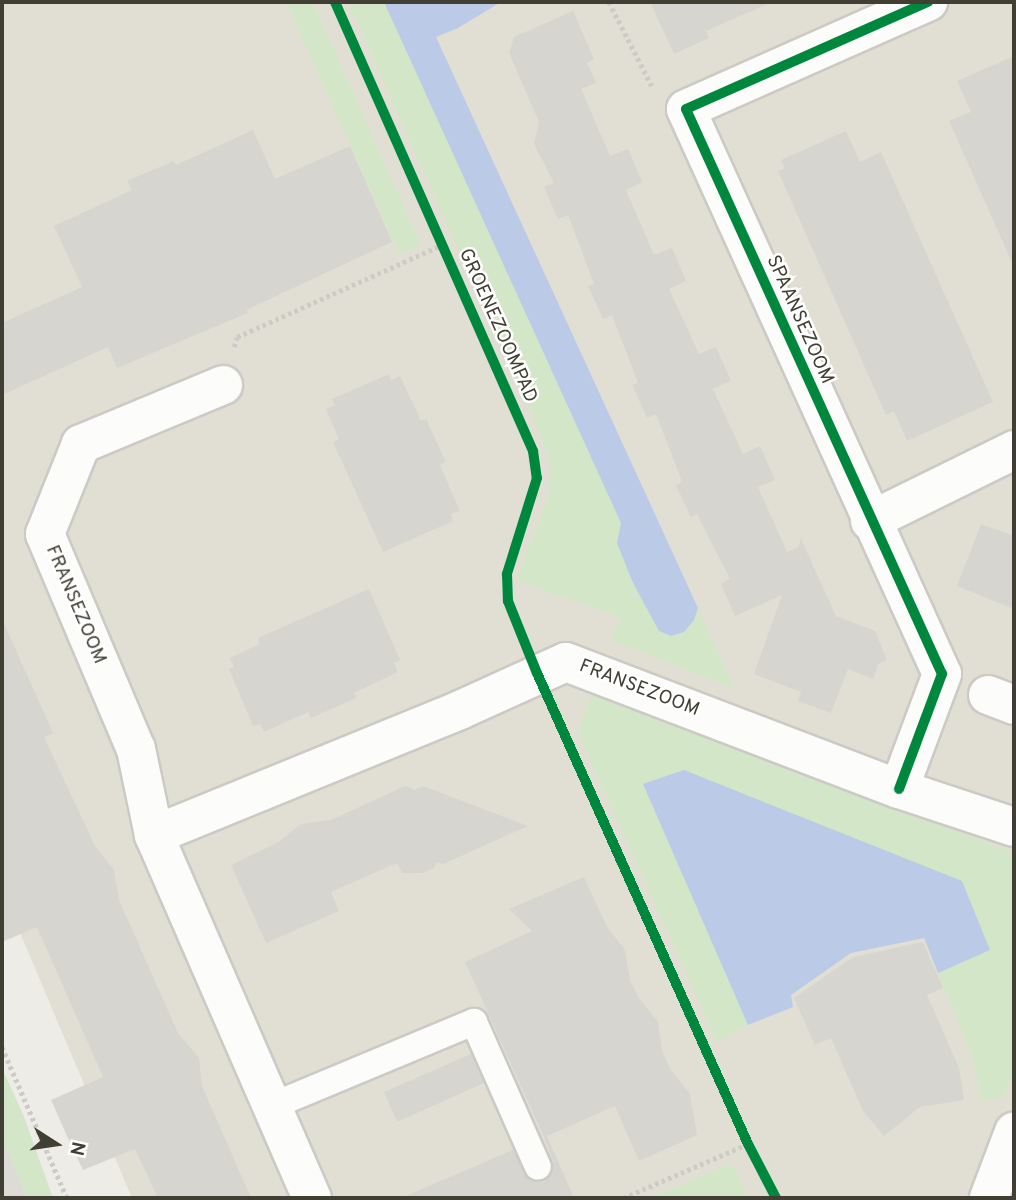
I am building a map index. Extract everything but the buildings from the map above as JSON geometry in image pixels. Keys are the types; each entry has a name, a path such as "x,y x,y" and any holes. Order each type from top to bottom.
{"street":[{"path":"686,109 928,2"},
{"name":"SPAANSEZOOM","path":"686,109 870,521 942,674 900,789"},
{"name":"FRANSEZOOM","path":"223,385 81,444 45,534 136,749 155,835 312,1198"},
{"path":"870,521 1014,450"},
{"name":"FRANSEZOOM","path":"155,835 460,710 566,662 900,789 1014,827"},
{"path":"989,1198 1014,1132"}],"lane":[{"path":"272,1106 474,1022 538,1167"}],"path":[{"path":"610,2 657,95 686,109"},
{"path":"223,385 237,337 442,245"},
{"path":"2,1047 67,1198"},
{"path":"743,1131 754,1155"},
{"path":"623,1198 748,1144"}],"shaded area":[{"path":"2,2 1014,2 1014,1198 132,1198 2,890"},
{"path":"2,1139 27,1198 2,1198"}],"green space":[{"path":"286,2 313,2 421,245 399,254"},
{"path":"348,2 384,2 621,523 617,543 659,631 671,636 684,632 694,620 698,608 735,689 611,640 619,617 516,580 548,496 550,468 543,441"},
{"path":"593,692 1014,853 1014,1072 1004,1098 981,1101 973,1059 938,973 990,950 684,770 643,785 748,1025 717,1043 577,731"},
{"path":"2,1068 23,1114 53,1198 2,1198"},
{"path":"731,1163 749,1198 651,1198"}],"water":[{"path":"384,2 501,2 458,28 436,37 698,608 694,620 684,632 671,636 659,631 633,583 617,543 621,523"},
{"path":"684,770 962,881 990,950 938,973 924,938 851,953 791,995 793,1007 748,1025 643,784"}],"cycle path":[{"name":"GROENEZOOMPAD","path":"335,2 533,451 537,478 507,574 508,601 537,673 748,1144 776,1198"},
{"path":"899,789 942,674 686,109 928,2"}]}
